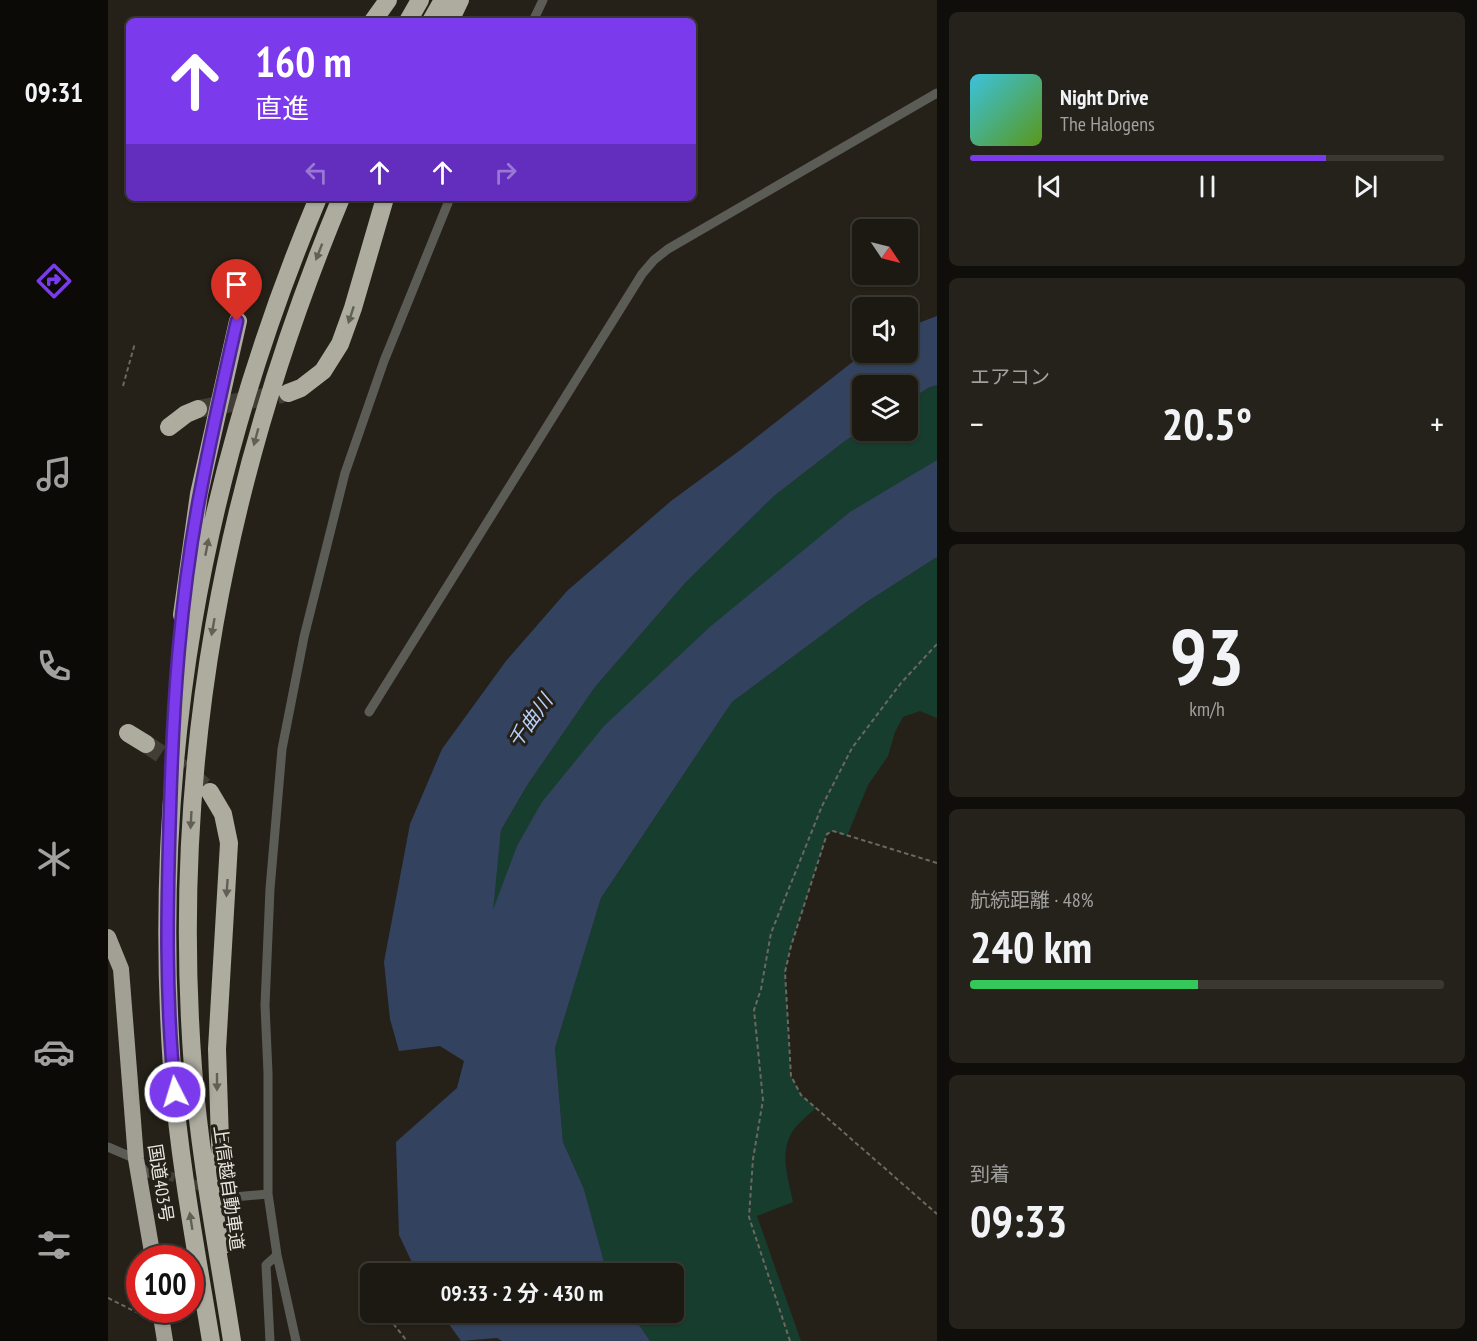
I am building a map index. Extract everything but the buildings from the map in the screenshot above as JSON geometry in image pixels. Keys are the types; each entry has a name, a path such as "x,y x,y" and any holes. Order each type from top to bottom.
{"highway":[{"path":"375,18 388,0"},
{"path":"410,18 420,0"},
{"path":"433,18 443,0"},
{"path":"451,18 460,0"},
{"path":"170,808 187,658 219,492 255,364 275,305 317,201"},
{"name":"上信越自動車道","path":"232,1341 207,1192 199,1128 190,1016 189,873 198,729 217,605 245,478 274,377 297,309 340,201"},
{"path":"288,393 301,388 323,371 340,344 353,308 384,201"},
{"path":"211,1341 187,1196 172,1070 167,937 170,808 173,708 189,564 199,495 237,321"},
{"path":"169,427 186,414 198,409"},
{"path":"128,733 146,744"},
{"path":"210,792 223,814 229,843 219,997 218,1099 227,1242 240,1341"},
{"name":"国道403号","path":"108,937 121,969 136,1159 151,1245"}],"street":[{"path":"534,18 543,0"},
{"path":"369,712 642,274 654,260 668,249 937,93"},
{"path":"296,1341 277,1255 268,1194 268,1073 265,1005 270,889 282,749 304,637 345,473 384,361 449,201"},
{"path":"108,1147 136,1159 146,1173 166,1175"},
{"path":"234,1197 268,1194"},
{"path":"270,1341 266,1265 277,1255"}],"path":[{"path":"123,386 135,343"},
{"path":"790,1341 749,1217 753,1159 763,1100 754,1010 761,989 771,933 822,806 852,748 901,683 937,644"},
{"path":"937,863 833,831 827,834 784,972 791,1076 801,1095 937,1214"},
{"path":"108,1298 163,1325"},
{"path":"392,1323 406,1341"}],"green space":[{"path":"937,385 937,460 920,471 492,913 501,830 528,784 595,687 686,582 774,496 845,441 852,436 852,441 918,441 918,394"},
{"path":"937,557 937,718 920,711 903,717 895,732 888,756 868,785 847,836 833,831 827,834 791,946 785,972 791,1076 801,1095 816,1108 795,1128 787,1144 786,1169 793,1202 757,1216 801,1341 650,1341 638,1323 684,1323 684,1263 604,1263 584,1189 563,1142 555,1048 601,898 732,702 865,603"}],"water":[{"name":"千曲川","path":"937,316 937,385 918,394 918,375 852,375 852,436 774,496 686,582 595,687 528,784 501,830 493,910 517,846 542,802 604,726 711,626 850,512 937,460 937,557 865,603 732,702 601,898 555,1048 563,1142 584,1189 604,1263 412,1263 399,1235 396,1142 457,1088 464,1061 440,1046 399,1051 390,1019 384,962 410,824 442,749 506,661 567,591 671,501 852,362 918,363 918,323"},
{"path":"448,1323 638,1323 650,1341 502,1341 497,1338 461,1341"}],"tunnel":[{"path":"198,409 283,394"},
{"path":"146,744 205,787"},
{"path":"166,1175 209,1189"}],"route":[{"path":"175,1092 172,1070 167,937 173,708 181,624 199,495 237,321"}]}
